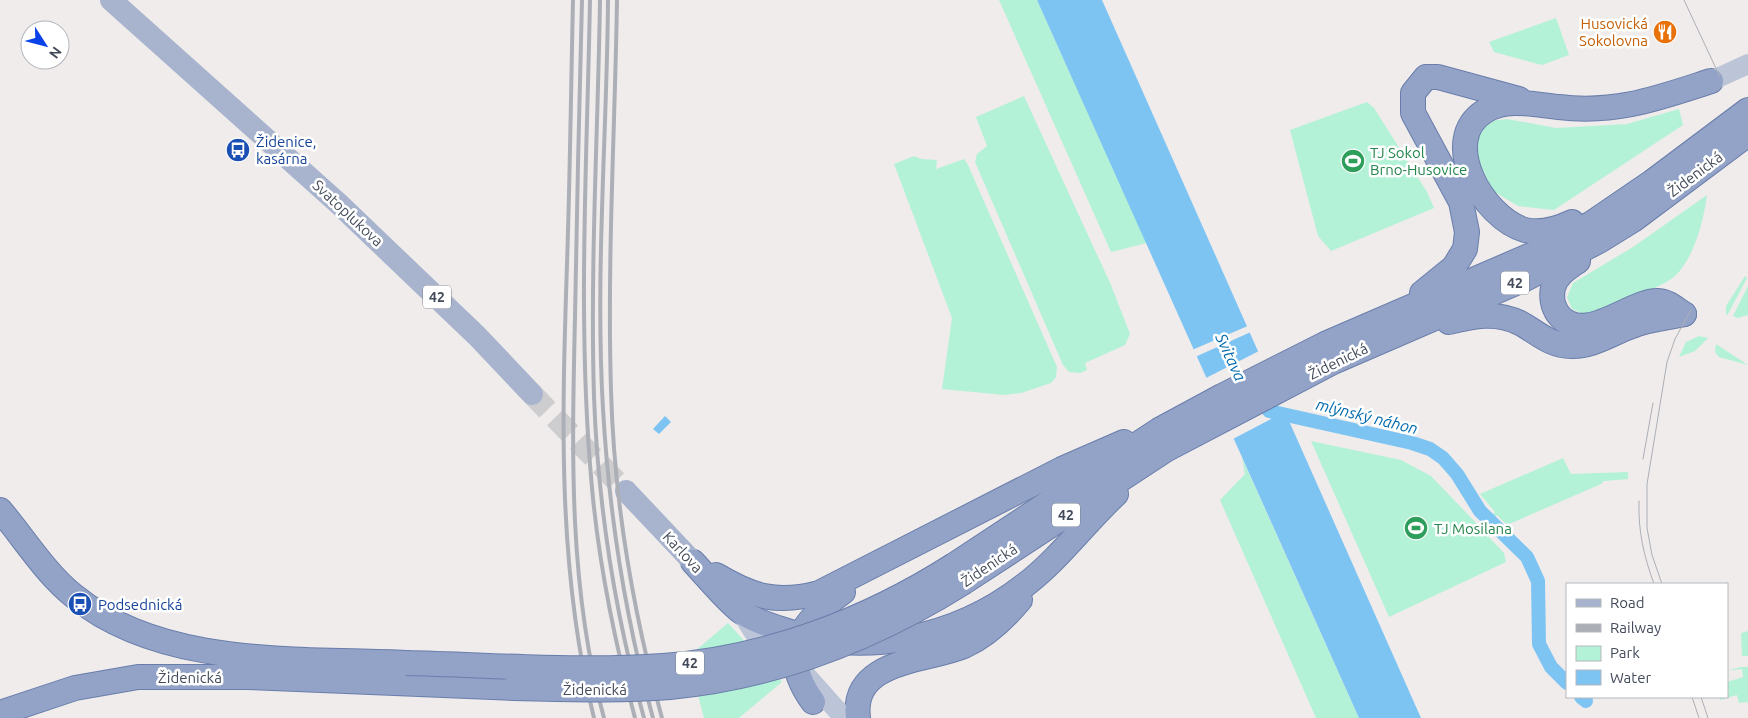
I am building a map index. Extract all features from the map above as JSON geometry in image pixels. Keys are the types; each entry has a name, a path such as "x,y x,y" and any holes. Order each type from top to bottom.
{"highway":[{"path":"1386,328 1446,276 1461,258 1466,241 1466,223 1461,202 1413,113 1412,100 1416,87 1426,77 1438,76 1540,104"},
{"path":"1628,212 1554,229 1534,231 1512,224 1486,201 1475,184 1467,163 1464,145 1468,130 1478,116 1492,107 1517,103 1577,109 1618,108 1654,101 1710,82"},
{"name":"Židenická","path":"1658,190 1748,110"},
{"name":"Židenická","path":"0,712 68,689 138,677 248,677 592,690 671,687 782,666 832,650 907,616 959,574 1261,375 1329,354 1386,328 1548,268 1658,190 1748,134"},
{"path":"1386,328 1491,315 1520,324 1552,343 1578,346 1633,325 1684,314 1666,302 1652,301 1598,322 1576,325 1563,319 1555,307 1552,294 1560,276 1628,212"},
{"name":"Židenická","path":"1386,328 1433,298 1538,252 1592,223 1628,212"},
{"name":"42","path":"693,562 748,592 785,599 807,596 829,589 1087,456 1163,440"},
{"name":"42","path":"741,612 770,625 800,635 837,641 873,643 909,639 943,630 996,606 1027,584 1051,562 1114,496 1163,440"},
{"name":"Židenická","path":"0,510 72,595 106,618 145,637 248,657 594,669 666,666 723,658 774,646 825,630 959,574"},
{"path":"820,710 802,683 796,664 796,652 800,635 820,608 898,554"},
{"name":"Karlova","path":"693,562 741,612"},
{"path":"858,718 857,708 861,694 876,674 895,665 953,650 978,638 1010,612 1051,562"}],"main road":[{"name":"Svatoplukova","path":"111,0 339,204 477,336 532,394"},
{"path":"1710,82 1748,64"},
{"name":"Karlova","path":"626,491 693,562"},
{"name":"Karlova","path":"741,612 770,635 844,718"},
{"name":"Karlova","path":"741,612 761,644 820,710"}],"green space":[{"path":"999,0 1037,0 1147,243 1111,252"},
{"path":"1556,18 1569,55 1542,65 1494,52 1489,42"},
{"path":"1024,96 1111,285 1130,334 1125,345 1085,363 1087,370 1080,373 1069,372 1063,365 975,162 977,154 987,146 976,117"},
{"name":"TJ Sokol Brno-Husovice","path":"1367,102 1374,108 1427,192 1434,208 1331,251 1318,236 1290,130"},
{"path":"1679,109 1683,125 1554,210 1518,206 1493,191 1474,152 1477,135 1491,121 1507,119 1556,128 1627,124"},
{"path":"914,156 921,159 937,160 936,169 964,159 968,165 1057,367 1056,377 1051,383 1021,393 1004,395 942,389 952,318 894,164"},
{"path":"1707,195 1701,227 1693,249 1675,276 1647,292 1588,316 1572,309 1567,297 1573,283 1633,247"},
{"path":"1745,276 1747,278 1726,315 1726,306"},
{"path":"1748,286 1748,315 1738,318 1733,316"},
{"path":"1699,336 1708,338 1695,351 1679,357 1686,342"},
{"path":"1716,344 1748,365 1719,357 1715,352"},
{"name":"TJ Mosilana","path":"1311,441 1401,460 1431,476 1480,527 1495,512 1480,494 1563,458 1571,474 1628,472 1628,479 1604,481 1507,525 1497,515 1481,529 1504,553 1506,562 1389,617"},
{"path":"1242,458 1359,718 1316,718 1220,500 1245,474"},
{"path":"728,623 782,682 739,718 704,718 688,657"},
{"path":"1748,631 1748,656 1742,656 1741,633"},
{"path":"1748,667 1748,702 1739,703 1737,695 1728,698 1728,682 1743,677 1742,669 1728,671"}],"water":[{"name":"Svitava","path":"1037,0 1102,0 1421,718 1359,718"},
{"path":"665,416 671,422 659,434 653,429"}],"pier":[{"path":"1250,325 1253,331 1195,357 1192,350"},
{"path":"1261,350 1288,410 1231,440 1204,379"}],"waterway":[{"name":"mlýnský náhon","path":"1269,411 1412,443 1430,449 1443,458 1457,474 1480,511 1527,557 1538,581 1539,644 1551,667 1566,682"},
{"name":"mlýnský náhon","path":"1582,698 1586,701"}],"tunnel":[{"path":"532,394 626,491"}],"tram line":[{"path":"1684,0 1720,77"},
{"path":"1662,583 1652,555 1647,528 1647,484 1667,362 1675,339 1691,310"},
{"path":"1643,459 1653,403"},
{"path":"1639,501 1642,544 1654,583"},
{"path":"1692,698 1699,718"},
{"path":"1701,698 1708,718"}],"railway":[{"path":"573,0 564,378 565,492 573,606 594,718"},
{"path":"582,0 573,468 578,569 584,619 592,669 604,718"},
{"path":"590,0 584,244 587,427 595,517 603,575 614,633 635,718"},
{"path":"600,0 593,298 596,438 604,519 616,599 644,718"},
{"path":"608,0 600,307 603,409 609,487 626,603 653,718"},
{"path":"617,0 610,292 613,431 616,473 627,556 642,638 662,718"}],"place":[{"name":"Husovická Sokolovna","path":"1665,32"},
{"name":"Židenice, kasárna","path":"238,150"},
{"name":"TJ Sokol Brno-Husovice","path":"1353,161"},
{"name":"TJ Mosilana","path":"1416,528"},
{"name":"Podsednická","path":"80,604"}]}
